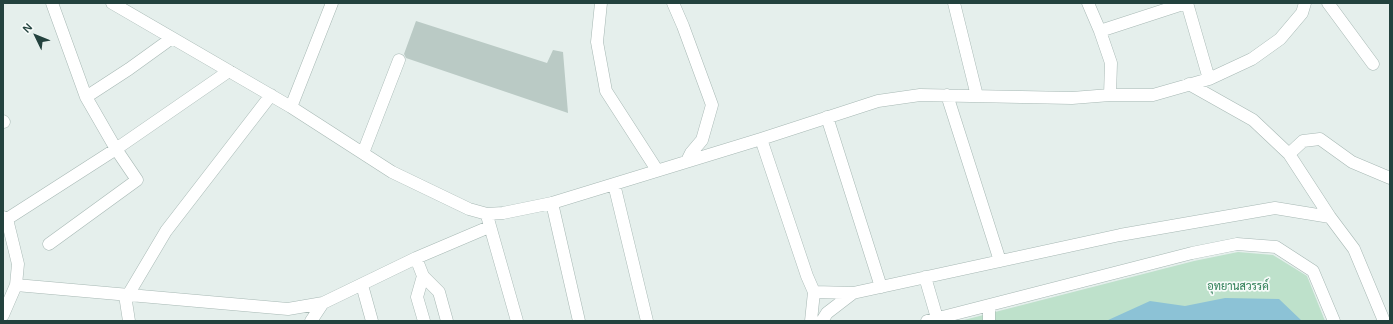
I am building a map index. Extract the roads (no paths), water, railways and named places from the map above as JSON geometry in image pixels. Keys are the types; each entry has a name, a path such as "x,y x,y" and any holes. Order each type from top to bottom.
{"street":[{"path":"49,244 137,180 116,149 86,97 52,3"},
{"path":"112,3 291,107 392,172 469,209 487,214 503,214 552,203 761,139 878,100 920,95 1072,98 1110,94 1153,95 1209,79 1252,59 1280,39 1301,6"},
{"path":"291,107 332,3"},
{"path":"601,3 597,42 606,91 657,170"},
{"path":"673,3 712,105 702,140 691,153 687,161"},
{"path":"954,3 977,96"},
{"path":"1088,3 1111,63 1110,94"},
{"path":"1100,31 1186,3 1209,79"},
{"path":"1328,3 1373,64"},
{"path":"86,97 129,69 172,38"},
{"path":"363,153 399,60"},
{"path":"3,316 16,285 18,264 5,218 116,149 229,71"},
{"path":"1189,84 1253,120 1290,154 1330,217 1354,249 1384,321"},
{"path":"129,321 126,295 166,231 271,95"},
{"path":"947,95 1000,261"},
{"path":"826,117 881,287"},
{"path":"761,139 807,276 814,292 811,321"},
{"path":"1290,154 1303,141 1320,139 1352,162 1390,178"},
{"path":"614,184 647,321"},
{"path":"552,203 579,321"},
{"path":"814,292 853,293 1120,235 1275,208 1330,217"},
{"path":"487,214 489,227 516,321"},
{"path":"16,285 288,310 323,304 416,258 489,227"},
{"path":"925,277 932,320 1192,253 1237,244 1276,247 1313,271 1334,321"},
{"path":"416,258 423,276 439,292 447,321"},
{"path":"423,276 417,297 424,321"},
{"path":"362,285 372,321"},
{"path":"822,321 827,313 853,293"},
{"path":"312,321 323,304"},
{"path":"989,305 989,321"}],"water":[{"path":"1225,298 1279,299 1302,321 1106,321 1150,301 1185,306"}],"park label":[{"name":"อุทยานสวรรค์","path":"1238,287"}]}
